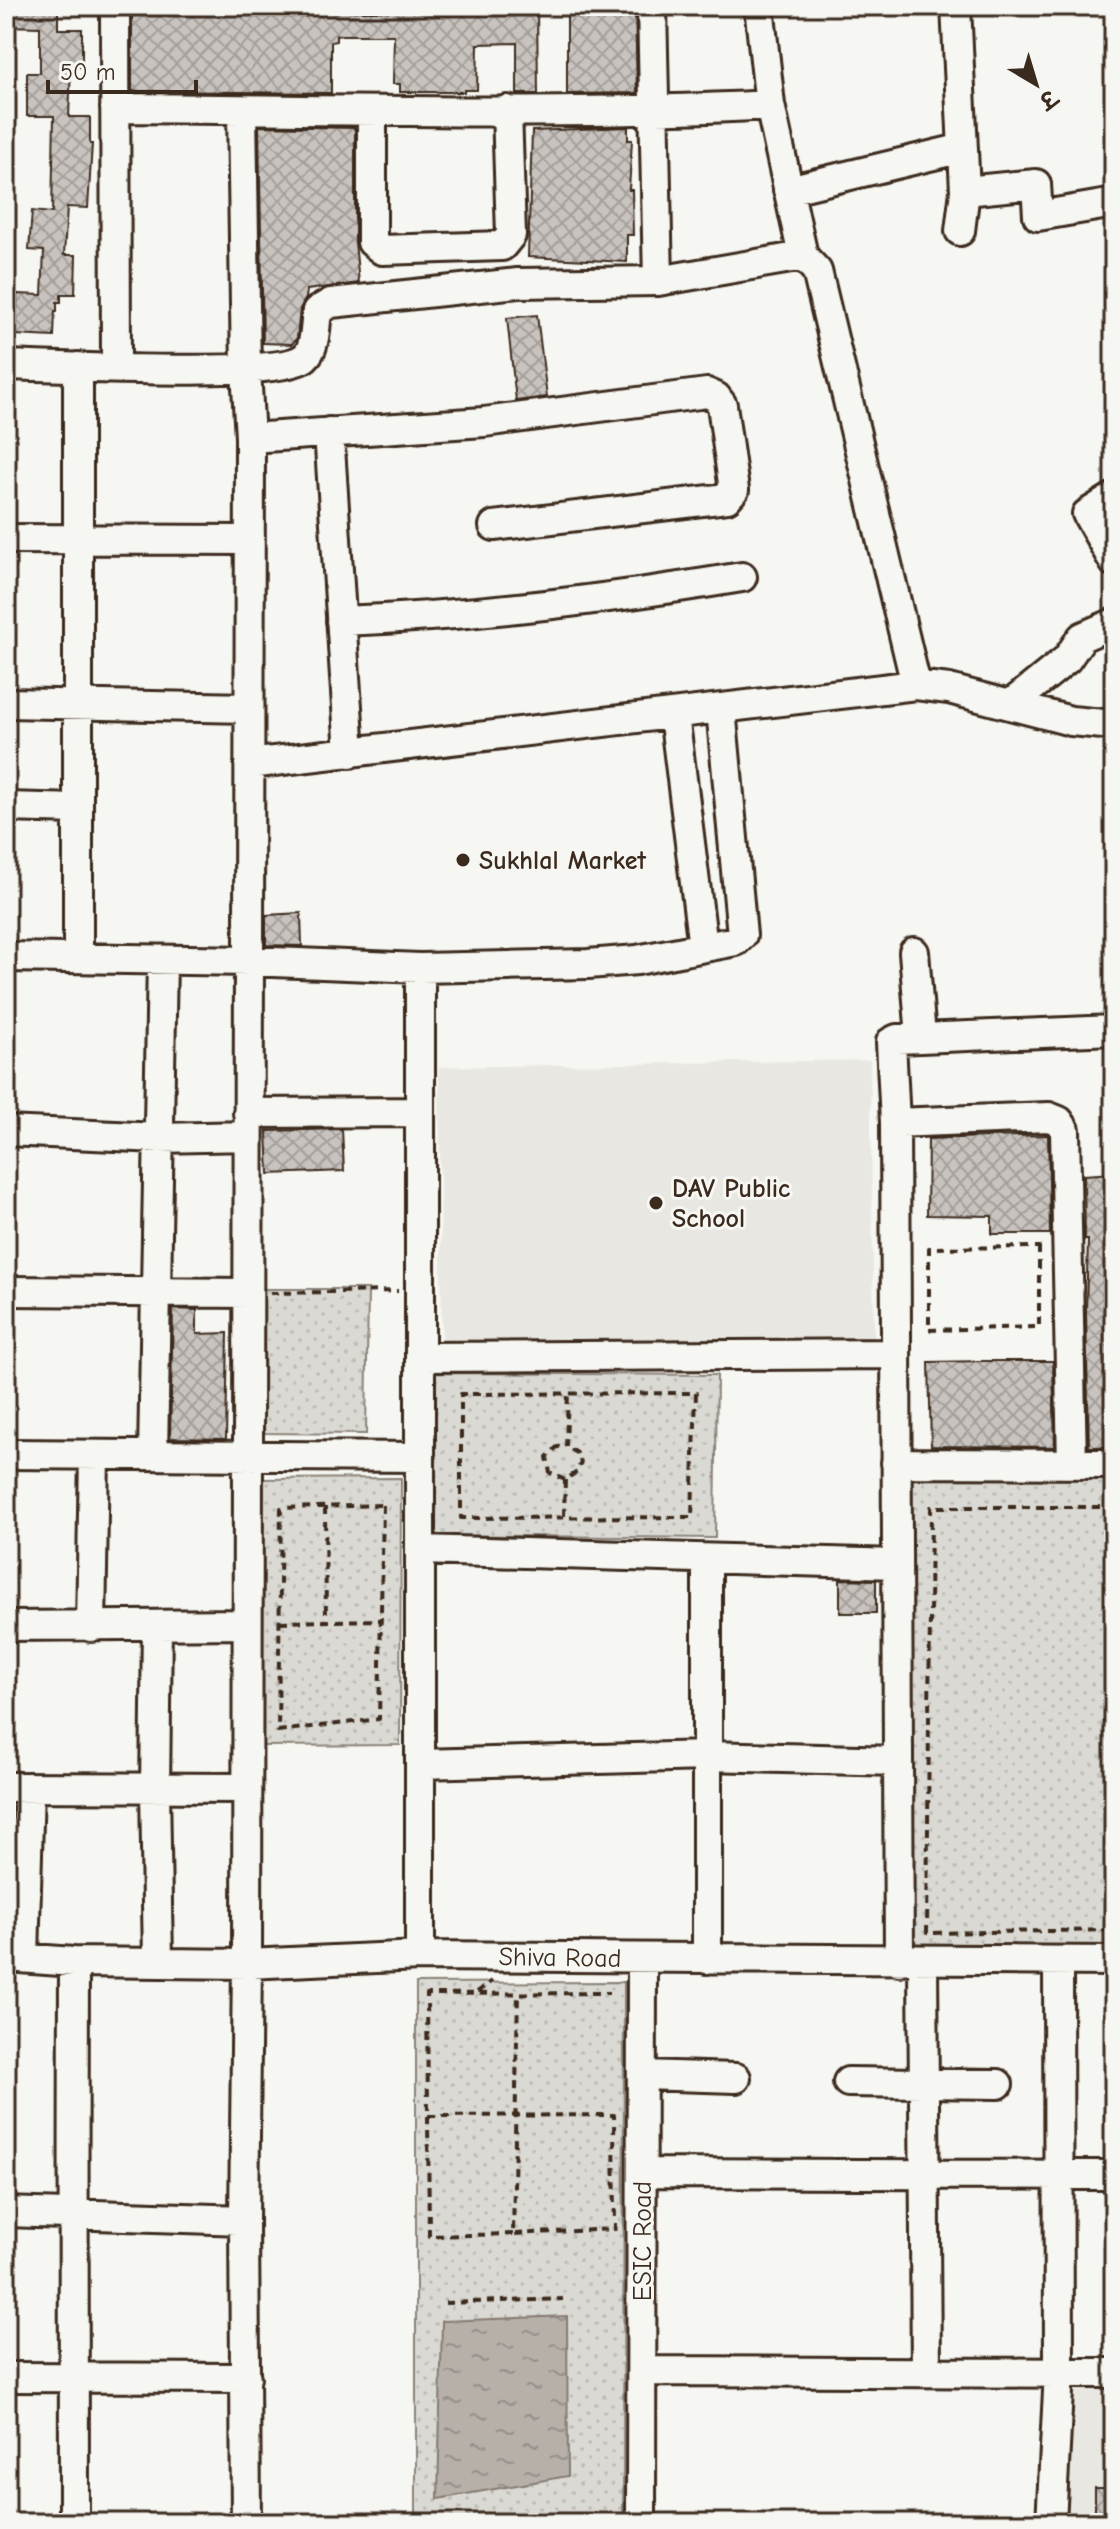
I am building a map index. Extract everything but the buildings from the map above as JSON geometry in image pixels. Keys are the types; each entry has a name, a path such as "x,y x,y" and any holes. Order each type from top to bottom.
{"street":[{"path":"115,6 116,368"},
{"path":"652,6 658,281"},
{"path":"759,6 770,105 803,256 817,271 916,685"},
{"path":"956,6 965,191 960,231"},
{"path":"115,108 372,112 655,111 770,105"},
{"path":"372,112 372,242 382,250 502,246 511,235 507,110"},
{"path":"242,111 250,438 244,2220 246,2523"},
{"path":"788,190 963,148"},
{"path":"965,191 1036,184 1038,216 1114,203"},
{"path":"6,365 246,370 293,363 306,357 312,344 317,311 331,303 518,283 658,281 803,256"},
{"path":"78,367 78,958"},
{"path":"250,438 484,422 707,393 716,397 722,405 734,490 727,498 494,526"},
{"path":"329,432 350,753"},
{"path":"1114,497 1087,514 1114,562"},
{"path":"6,539 249,540"},
{"path":"341,621 422,618 742,577"},
{"path":"1010,705 1067,659 1082,637 1114,623"},
{"path":"249,764 916,685 949,689 1071,721 1114,725"},
{"path":"6,703 249,708"},
{"path":"6,957 249,961 420,968 637,960 736,941 742,935 721,709"},
{"path":"674,715 703,947"},
{"path":"6,807 78,809"},
{"path":"914,952 921,1037"},
{"path":"153,1455 162,960"},
{"path":"420,968 420,1956"},
{"path":"926,2372 924,2084 911,1961 898,1761 895,1123 891,1042 921,1037 1114,1030"},
{"path":"6,1131 159,1138 248,1124 420,1112"},
{"path":"895,1123 1049,1117 1059,1121 1065,1130 1072,1464"},
{"path":"6,1291 248,1293"},
{"path":"420,1357 896,1354"},
{"path":"6,1454 420,1457"},
{"path":"91,1627 94,1455"},
{"path":"896,1463 1114,1464"},
{"path":"420,1550 897,1564"},
{"path":"707,1559 707,1959"},
{"path":"6,1626 247,1624"},
{"path":"157,1625 155,1789 158,1961"},
{"path":"420,1764 707,1756 898,1761"},
{"path":"15,1957 18,1787 247,1788"},
{"name":"Shiva Road","path":"15,1957 74,1962 247,1964 420,1956 1114,1961"},
{"name":"ESIC Road","path":"641,2523 642,1958"},
{"path":"1051,2523 1059,2372 1058,1961"},
{"path":"74,1962 71,2214 74,2523"},
{"path":"642,2075 736,2078"},
{"path":"848,2082 998,2084"},
{"path":"642,2173 1114,2175"},
{"path":"6,2212 244,2220"},
{"path":"642,2371 1114,2373"},
{"path":"6,2377 246,2378"}],"path":[{"path":"1039,1247 1039,1327 929,1330 929,1248 1039,1247"},
{"path":"248,1293 420,1290"},
{"path":"566,1446 568,1393"},
{"path":"696,1393 692,1517 564,1517 461,1518 461,1394 696,1393"},
{"path":"566,1446 577,1453 581,1462 577,1472 565,1480 550,1473 547,1457 557,1447 566,1446"},
{"path":"564,1517 565,1480"},
{"path":"383,1505 381,1620 379,1719 278,1731 281,1508 383,1505"},
{"path":"325,1506 326,1621"},
{"path":"1114,1507 931,1507 927,1933 1114,1930"},
{"path":"279,1622 381,1620"},
{"path":"513,2234 518,1993"},
{"path":"428,2116 614,2115 615,2229 429,2236 428,2116 427,1994 609,1993"},
{"path":"445,2303 563,2299"}],"shaded area":[{"name":"DAV Public School","path":"870,1060 874,1339 442,1347 439,1067"},
{"path":"264,1289 368,1289 366,1434 262,1433"},
{"path":"436,1373 717,1375 715,1538 434,1535"},
{"path":"906,1474 1114,1476 1114,1950 908,1953"},
{"path":"401,1478 400,1745 261,1746 262,1479"},
{"path":"624,1982 623,2523 416,2523 416,1983"},
{"path":"1114,2384 1114,2523 1063,2523 1067,2385"}],"water":[{"path":"567,2316 568,2476 438,2499 442,2321"}],"place":[{"name":"Sukhlal Market","path":"463,860"},
{"name":"DAV Public School","path":"656,1203"}]}
